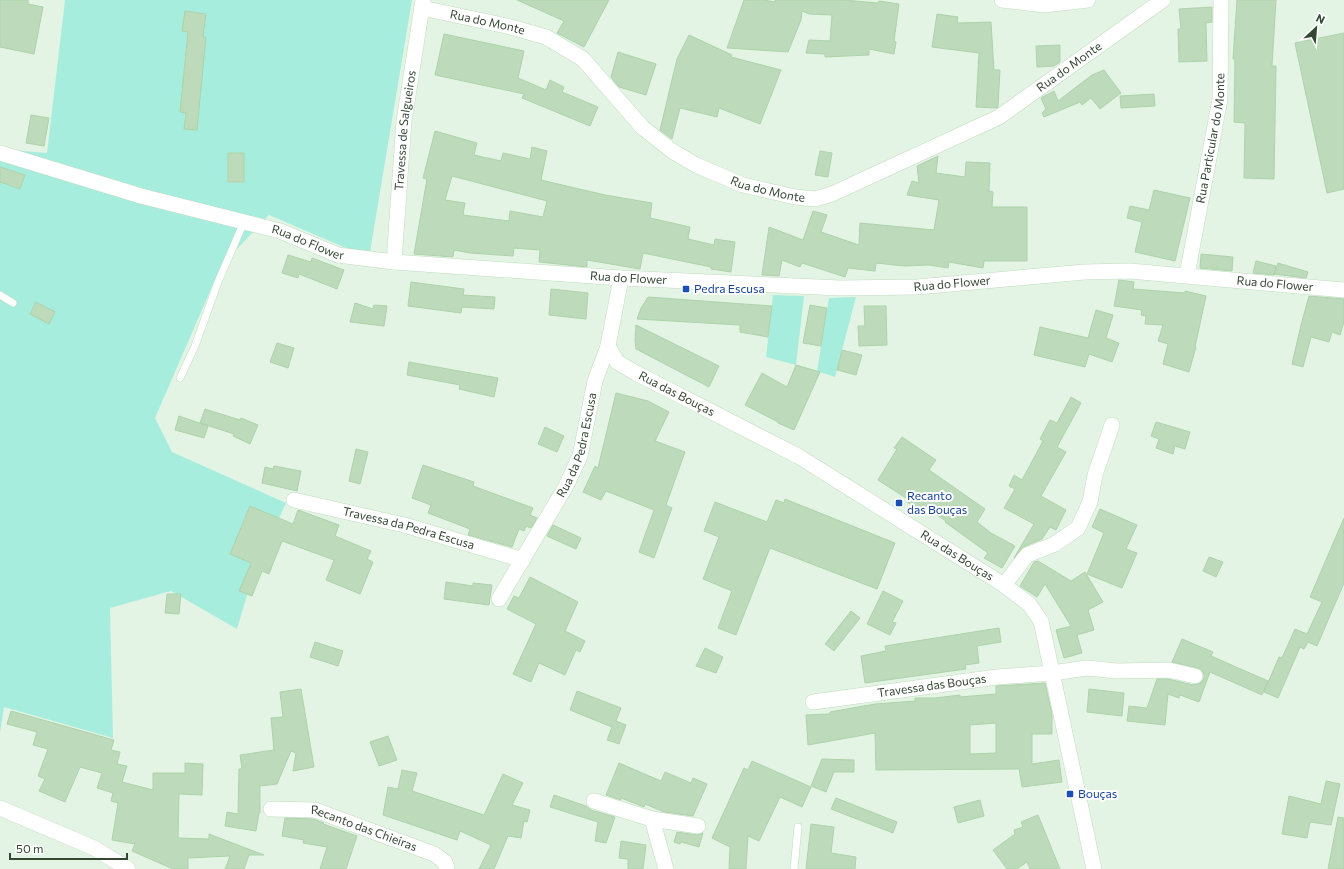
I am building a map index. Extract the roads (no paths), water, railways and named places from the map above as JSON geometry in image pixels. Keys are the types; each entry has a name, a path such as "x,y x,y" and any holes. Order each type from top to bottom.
{"street":[{"path":"1002,0 1044,5 1088,0"},
{"name":"Rua do Monte","path":"423,4 546,37 583,59 642,127 672,151 696,165 743,185 794,197 815,199 832,194 999,117 1163,0"},
{"name":"Rua Particular do Monte","path":"1187,275 1220,99 1221,0"},
{"name":"Travessa de Salgueiros","path":"394,262 404,121 423,4"},
{"name":"Rua do Flower","path":"0,153 141,196 280,231 338,255 394,262 621,278 848,288 917,287 1084,272 1130,271 1344,290"},
{"name":"Rua da Pedra Escusa","path":"499,599 566,486 580,456 595,381 608,346 621,278"},
{"name":"Rua das Bouças","path":"608,346 617,362 798,456 1004,585 1029,604 1041,620 1094,869"},
{"path":"1004,585 1027,555 1055,544 1078,528 1090,502 1095,475 1112,425"},
{"name":"Travessa da Pedra Escusa","path":"294,500 404,526 523,560"},
{"name":"Travessa das Bouças","path":"813,702 997,677 1052,673 1087,668 1117,671 1169,670 1195,676"},
{"path":"594,801 652,819 698,826"},
{"path":"0,808 94,848 128,869"},
{"name":"Recanto das Chieiras","path":"271,809 315,810 340,818 434,854 445,862 447,869"},
{"path":"652,819 666,869"}],"lane":[{"path":"180,378 195,346 218,282 244,221"},
{"path":"0,295 13,303"},
{"path":"794,869 798,827"}],"place":[{"name":"Pedra Escusa","path":"686,289"},
{"name":"Recanto das Bouças","path":"899,503"},
{"name":"Bouças","path":"1070,794"}]}
